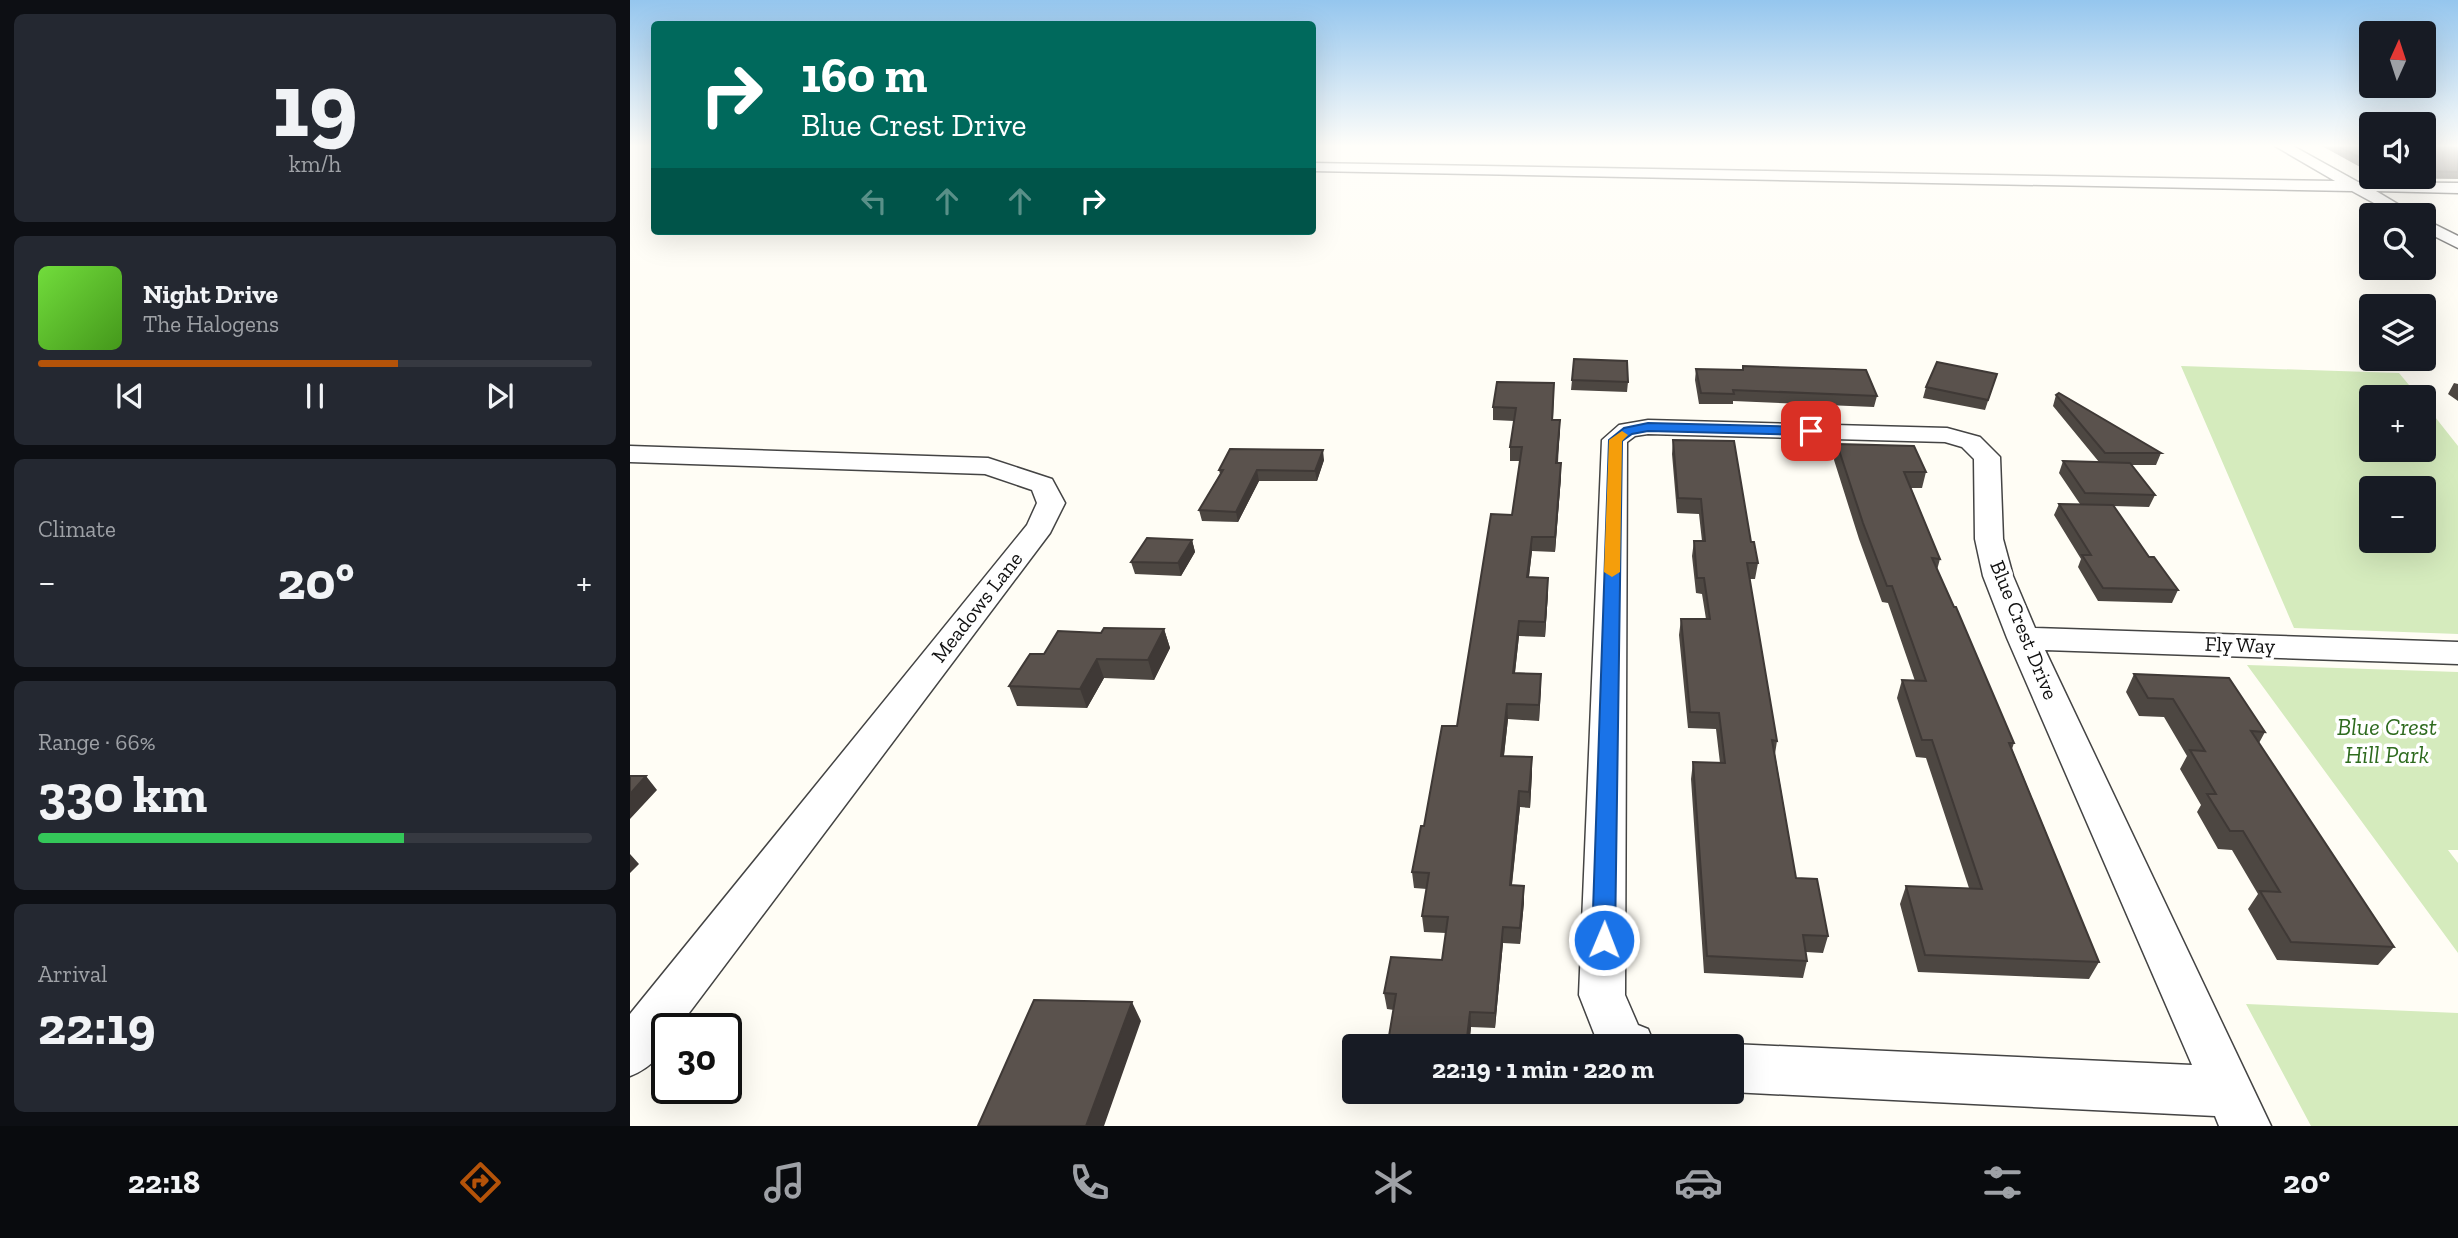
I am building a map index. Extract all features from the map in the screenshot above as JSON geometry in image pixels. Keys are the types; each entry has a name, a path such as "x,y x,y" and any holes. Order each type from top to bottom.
{"street":[{"path":"2436,231 2458,243"},
{"name":"Blue Crest Drive","path":"1618,1034 1602,995 1615,440 1628,430 1648,427 1947,435 1972,442 1987,457 1989,539 1998,576 2023,638 2237,1109 1744,1069"},
{"name":"Meadows Lane","path":"630,454 988,466 1043,485 1051,502 1040,527 630,1052"},
{"name":"Fly Way","path":"2023,638 2458,653"}],"green space":[{"path":"2181,366 2399,373 2409,385 2359,385 2359,462 2436,462 2436,418 2458,446 2458,634 2294,628"},
{"name":"Blue Crest Hill Park","path":"2247,665 2458,672 2458,850 2448,850 2458,863 2458,953"},
{"path":"2246,1004 2458,1013 2458,1126 2311,1126"}],"building":[{"path":"1574,359 1627,361 1628,382 1572,380"},
{"path":"1937,362 1997,374 1988,400 1926,387"},
{"path":"1743,366 1866,370 1877,396 1733,390 1734,394 1701,393 1696,369 1743,370"},
{"path":"1497,382 1554,383 1552,420 1560,420 1556,463 1561,463 1555,537 1532,537 1527,577 1548,578 1545,622 1519,621 1513,673 1541,674 1539,705 1507,704 1501,756 1532,757 1529,792 1519,791 1510,885 1524,886 1520,928 1503,927 1495,1013 1470,1012 1467,1034 1389,1034 1396,994 1384,993 1391,957 1442,960 1448,917 1422,916 1429,873 1412,872 1421,826 1424,826 1442,726 1457,726 1491,514 1512,515 1522,447 1510,447 1516,408 1493,407"},
{"path":"2059,393 2161,453 2105,453 2056,395"},
{"path":"1673,440 1734,441 1751,542 1754,542 1758,563 1747,563 1777,741 1772,740 1796,878 1817,879 1828,936 1803,935 1807,961 1707,956 1693,762 1725,763 1719,713 1690,712 1681,619 1710,619 1704,578 1697,578 1694,541 1705,541 1701,499 1678,498"},
{"path":"1837,444 1914,446 1926,472 1904,472 1940,559 1932,558 2014,743 2009,743 2099,962 1925,955 1906,886 1982,889 1932,740 1922,740 1902,680 1926,681 1892,586 1887,586 1863,523"},
{"path":"1230,449 1323,450 1315,471 1257,470 1236,512 1199,510 1223,470 1219,470"},
{"path":"2063,461 2130,463 2155,495 2085,493"},
{"path":"2059,504 2113,505 2149,557 2154,557 2178,590 2103,588 2082,555 2091,555"},
{"path":"1147,538 1192,540 1178,563 1131,562"},
{"path":"1104,628 1164,629 1148,660 1097,659 1080,689 1009,686 1030,654 1044,654 1058,631 1101,633"},
{"path":"2134,674 2229,678 2265,732 2251,731 2394,947 2291,942 2260,891 2280,892 2243,831 2230,831 2207,794 2216,794 2190,750 2205,751 2173,699 2148,698"},
{"path":"630,776 646,776 630,794"},
{"path":"1034,1000 1132,1002 1086,1126 978,1126"}],"slow traffic":[{"path":"1612,572 1615,440 1622,435"}],"route":[{"path":"1604,940 1615,440 1628,430 1648,427 1811,431"}]}
